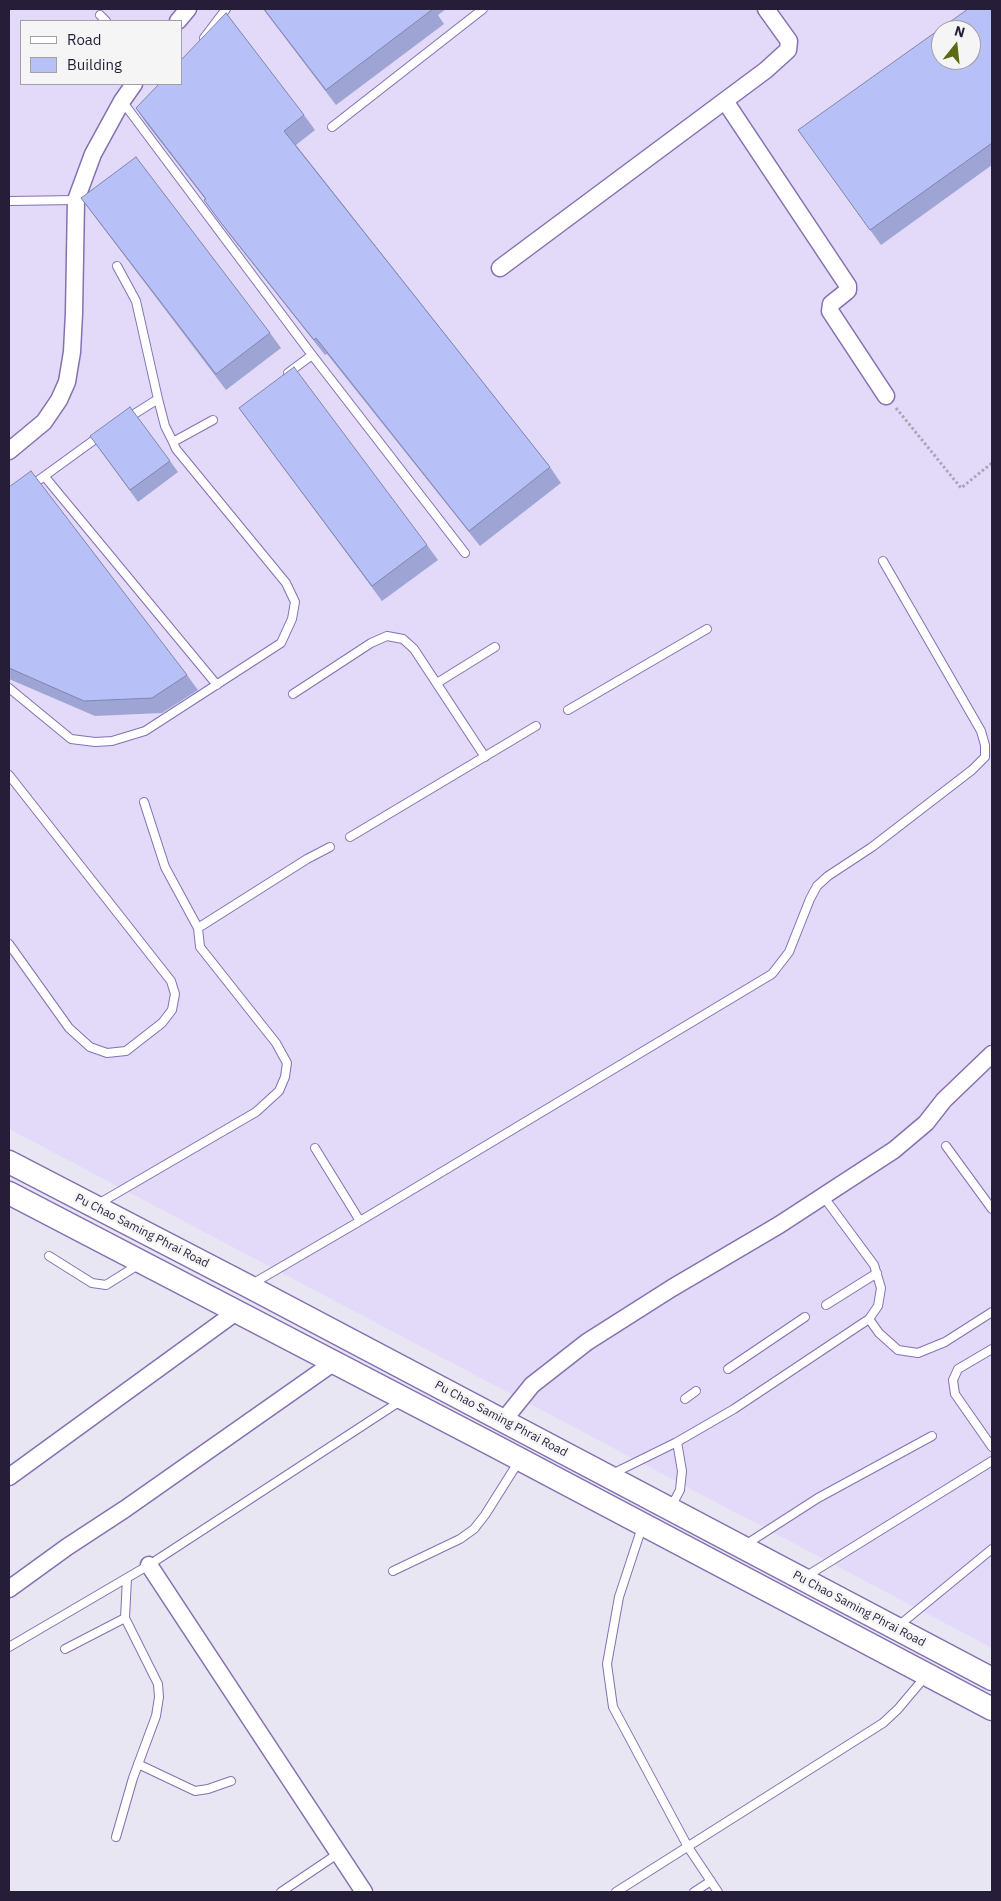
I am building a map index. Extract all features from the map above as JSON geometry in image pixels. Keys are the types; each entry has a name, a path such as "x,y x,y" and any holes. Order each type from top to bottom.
{"main road":[{"name":"Pu Chao Saming Phrai Road","path":"9,1162 248,1286 992,1679"},
{"name":"Pu Chao Saming Phrai Road","path":"9,1193 491,1444 992,1709"},
{"path":"491,1444 503,1421"},
{"path":"738,1574 745,1549"}],"street":[{"path":"179,20 188,9"},
{"path":"500,268 766,70 790,47 789,41 766,9"},
{"path":"9,451 44,422 59,400 67,382 72,352 74,313 76,200 93,154 122,101 133,85"},
{"path":"725,101 848,286 848,290 831,304 830,311 886,396"},
{"path":"503,1421 532,1385 587,1342 672,1288 779,1225 894,1150 926,1123 944,1100 992,1054"},
{"path":"9,1477 236,1312"},
{"path":"9,1589 67,1546 125,1509 333,1363"},
{"path":"149,1565 364,1892"}],"lane":[{"path":"198,45 226,9"},
{"path":"332,127 483,9"},
{"path":"100,14 105,20"},
{"path":"122,101 312,355 464,553"},
{"path":"138,122 144,115"},
{"path":"9,201 76,200"},
{"path":"9,688 72,739 95,742 112,741 144,731 281,643 292,619 295,602 286,583 176,449 165,426 136,301 117,266"},
{"path":"284,376 312,355"},
{"path":"125,420 158,399"},
{"path":"173,442 213,420"},
{"path":"23,491 108,430"},
{"path":"45,477 217,685"},
{"path":"248,1286 772,974 789,952 817,886 828,876 872,847 972,770 985,757 985,744 981,731 884,561"},
{"path":"568,710 707,628"},
{"path":"293,694 371,643 387,636 403,639 414,649 485,757"},
{"path":"437,684 495,647"},
{"path":"350,837 536,726"},
{"path":"9,775 171,981 175,994 172,1010 162,1023 126,1051 107,1053 90,1048 69,1028 9,944"},
{"path":"94,1206 256,1112 279,1091 285,1076 287,1063 276,1043 200,947 198,928 165,867 144,802"},
{"path":"198,928 307,859 330,847"},
{"path":"946,1146 992,1209"},
{"path":"315,1148 360,1221"},
{"path":"608,1476 677,1442 734,1409 868,1320 878,1306 881,1288 874,1265 823,1196"},
{"path":"50,1256 92,1283 106,1285 141,1263"},
{"path":"826,1305 876,1273"},
{"path":"868,1320 898,1350 918,1353 945,1342 992,1312"},
{"path":"728,1370 805,1317"},
{"path":"992,1348 958,1369 953,1380 955,1394 992,1447"},
{"path":"685,1399 696,1391"},
{"path":"9,1646 149,1565 403,1399"},
{"path":"745,1549 818,1498 932,1436"},
{"path":"670,1508 680,1490 682,1471 677,1442"},
{"path":"394,1571 460,1540 474,1529 520,1460"},
{"path":"801,1579 992,1461"},
{"path":"642,1524 619,1597 607,1664 613,1707 688,1847 718,1892"},
{"path":"895,1628 992,1549"},
{"path":"116,1837 138,1764 156,1716 160,1697 158,1684 124,1618 127,1578"},
{"path":"65,1649 124,1618"},
{"path":"616,1892 883,1723 928,1675"},
{"path":"138,1764 195,1791 208,1790 231,1781"},
{"path":"281,1892 339,1853"},
{"path":"694,1892 711,1881"}],"path":[{"path":"886,396 961,488 992,463"}],"shaded area":[{"path":"9,9 992,9 992,1648 9,1129"}],"building":[{"path":"264,9 433,9 326,90"},
{"path":"968,9 992,9 992,143 870,230 798,130 931,35 931,70 981,70 981,20 953,20"},
{"path":"226,13 304,115 284,131 550,467 469,531 316,338 314,340 218,219 204,200 206,199 136,108 158,85 182,85 182,59"},
{"path":"136,157 270,333 216,374 81,198"},
{"path":"294,367 427,545 372,586 239,408"},
{"path":"130,407 170,461 130,490 90,436"},
{"path":"31,471 187,675 152,698 84,701 9,668 9,487"}]}
